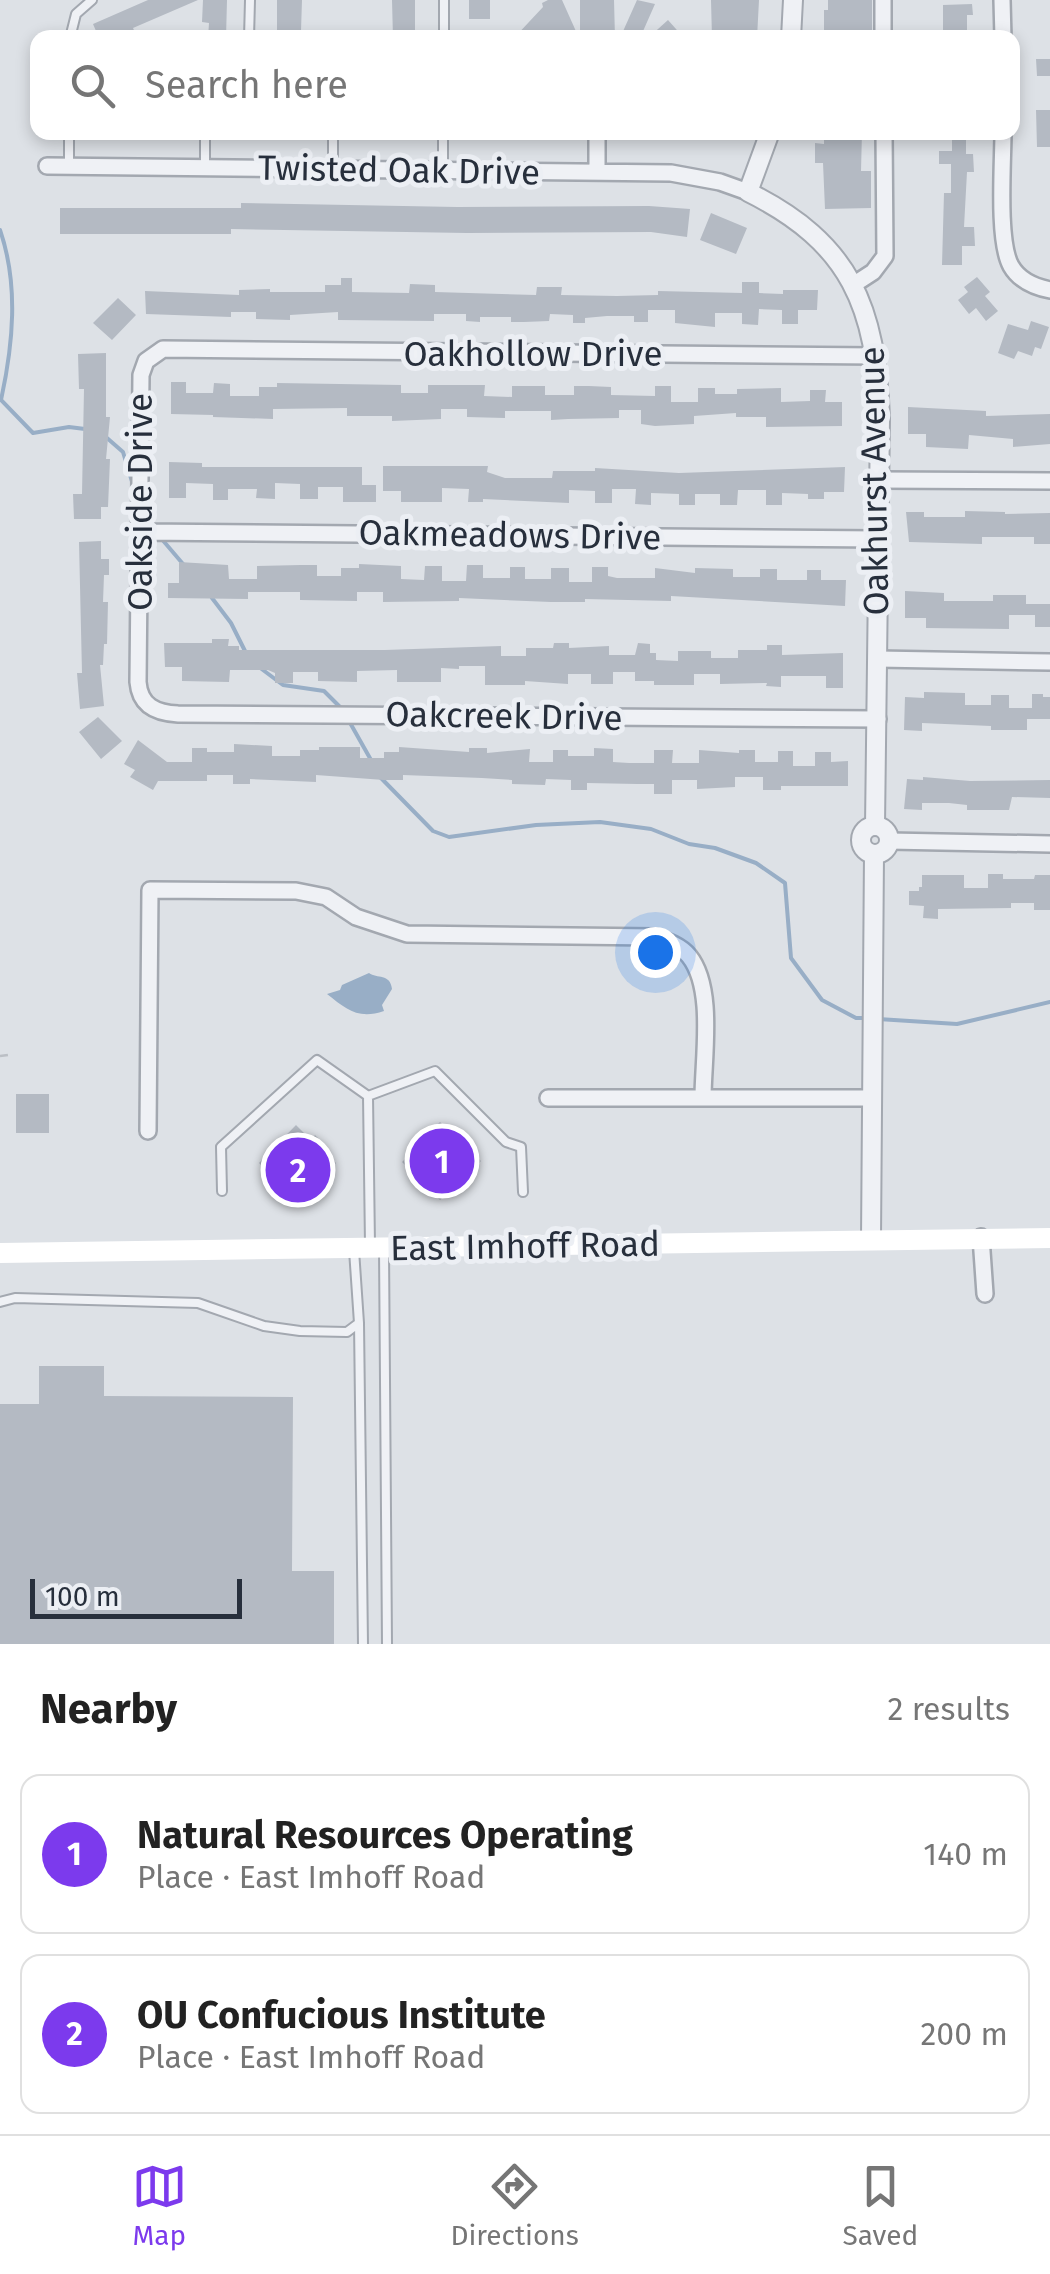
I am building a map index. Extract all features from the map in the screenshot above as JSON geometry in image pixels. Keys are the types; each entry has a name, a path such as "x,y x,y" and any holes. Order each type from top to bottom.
{"main road":[{"name":"East Imhoff Road","path":"0,1253 1050,1238"}],"street":[{"path":"791,30 793,0"},
{"path":"883,0 883,30"},
{"path":"1002,0 1002,30"},
{"path":"597,140 597,172"},
{"path":"748,192 767,140"},
{"path":"853,285 873,272 885,256 884,140"},
{"path":"1003,140 1006,248 1013,271 1033,286 1050,290"},
{"name":"Twisted Oak Drive","path":"47,166 690,175 748,192"},
{"name":"Oakhurst Avenue","path":"748,192 788,213 823,242 853,285 876,356 879,480 875,826 885,830 882,848"},
{"name":"Oakside Drive","path":"139,693 142,368 163,349 191,350"},
{"name":"Oakhollow Drive","path":"191,350 876,356"},
{"path":"879,480 1050,482"},
{"name":"Oakmeadows Drive","path":"142,530 878,539"},
{"path":"878,659 1050,662"},
{"name":"Oakcreek Drive","path":"139,693 150,707 167,714 878,720"},
{"path":"871,1239 872,1011 882,848 1050,844"},
{"path":"148,1131 150,890 296,891 326,897 356,917 407,934 655,937 688,954 704,990 703,1098"},
{"path":"548,1098 872,1098"},
{"path":"981,1237 985,1294"}],"lane":[{"path":"72,30 76,14 92,0"},
{"path":"249,30 250,0"},
{"path":"444,0 444,30"},
{"path":"69,140 69,166"},
{"path":"205,140 205,167"},
{"path":"332,169 333,140"},
{"path":"443,140 443,170"},
{"path":"222,1191 221,1147 317,1060 368,1096"},
{"path":"368,1096 435,1071 506,1142 522,1147 522,1192"},
{"path":"368,1096 370,1249 386,1514 387,1644"},
{"path":"362,1644 359,1323 370,1249"},
{"path":"0,1302 16,1298 198,1302 264,1326 300,1332 347,1332 359,1323"},
{"path":"361,1514 386,1514"}],"path":[{"path":"0,1056 8,1054"}],"water":[{"path":"369,973 386,978 391,984 382,1005 384,1011 360,1014 327,994 340,990 342,985"}],"building":[{"path":"148,0 198,0 134,30 96,30 93,24"},
{"path":"203,0 227,0 226,30 209,30 209,23 202,22"},
{"path":"277,0 302,0 301,30 277,30"},
{"path":"392,0 415,0 415,30 393,30"},
{"path":"469,0 490,0 490,19 469,19"},
{"path":"562,0 575,30 521,30 543,7 542,3"},
{"path":"580,0 614,0 615,30 580,30"},
{"path":"637,0 655,4 644,30 624,30"},
{"path":"711,0 759,0 757,30 712,30"},
{"path":"828,0 872,0 872,30 824,30 824,10 828,10"},
{"path":"972,4 973,15 967,15 967,30 943,30 943,5"},
{"path":"668,20 677,30 657,30"},
{"path":"1036,59 1050,59 1050,76 1037,76"},
{"path":"1036,110 1050,110 1050,147 1037,147"},
{"path":"824,140 862,140 861,171 871,171 871,208 825,209 823,163 815,163 815,143 824,144"},
{"path":"952,140 966,140 966,154 973,154 974,172 967,172 964,227 974,227 975,246 962,246 962,265 942,265 944,193 951,193 951,164 939,164 939,151 952,151"},
{"path":"241,203 690,209 687,237 651,232 231,229 231,234 60,234 60,208 241,208"},
{"path":"711,213 747,228 736,254 700,240"},
{"path":"977,277 990,292 985,296 998,311 986,321 976,308 969,314 958,300 968,292 964,287"},
{"path":"341,278 352,278 352,292 409,293 410,284 435,285 435,292 536,295 537,287 562,287 561,295 742,293 742,282 759,282 759,293 818,290 817,310 798,310 798,324 782,324 782,310 759,309 758,325 742,324 742,313 715,313 715,327 675,323 675,310 648,310 648,322 634,322 634,316 607,316 585,318 585,323 573,323 573,315 550,314 549,321 511,322 511,317 480,317 480,322 466,321 466,314 434,314 434,321 338,320 338,312 290,315 290,320 256,319 256,312 231,312 231,317 146,314 145,291 239,295 239,290 325,292 325,285 341,285"},
{"path":"118,298 136,315 112,340 93,323"},
{"path":"1031,321 1049,327 1041,349 1035,347 1032,356 1018,351 1014,359 998,353 1008,324 1028,330"},
{"path":"106,353 106,417 110,417 106,459 110,459 108,507 101,507 101,519 74,519 73,494 82,494 84,389 79,389 78,354"},
{"path":"171,382 186,382 186,393 213,393 214,383 230,384 230,396 259,396 259,387 277,387 277,383 401,385 401,393 428,393 428,385 485,385 484,396 512,397 512,386 545,386 545,395 574,395 574,386 589,386 611,387 611,395 655,396 655,386 671,386 671,402 698,402 698,388 715,388 715,394 737,394 737,389 781,388 781,402 810,401 810,390 826,390 825,402 842,402 842,426 766,427 766,417 736,417 736,413 694,416 694,424 655,426 641,424 641,410 619,410 619,418 551,420 551,411 505,411 505,418 467,417 467,409 441,409 441,419 392,421 392,416 347,416 347,408 273,409 273,419 213,417 171,414"},
{"path":"908,407 986,411 986,416 1050,414 1050,444 1013,447 1013,439 969,435 968,449 926,447 926,434 908,434"},
{"path":"169,462 202,463 202,467 362,467 362,485 376,485 376,502 343,502 343,487 318,487 318,499 300,499 300,484 275,483 275,499 256,498 257,489 228,489 228,500 213,500 213,484 186,483 186,498 169,498"},
{"path":"383,466 488,466 487,472 505,478 552,478 553,471 595,468 679,473 845,467 844,492 824,492 824,499 782,493 782,505 766,505 766,490 738,490 737,505 720,505 720,494 695,494 695,505 679,505 679,494 651,493 651,505 635,504 636,489 612,489 612,503 595,503 595,491 569,490 569,503 483,499 468,502 469,489 442,488 442,502 401,502 401,491 383,491"},
{"path":"965,511 1050,513 1050,544 1034,544 1034,537 982,537 982,544 909,542 906,512 924,512 924,517 965,517"},
{"path":"101,541 101,559 109,559 103,602 108,602 107,644 100,665 104,706 80,709 79,542"},
{"path":"179,562 228,565 229,579 257,579 257,566 317,565 317,576 341,576 341,568 359,568 359,564 401,566 401,579 424,580 425,566 442,566 442,581 466,581 467,565 483,565 483,578 510,578 510,567 525,567 525,579 551,579 551,568 569,568 569,582 592,582 592,567 608,567 608,576 617,578 655,578 655,568 695,573 695,568 733,569 733,577 760,577 760,569 777,569 777,580 807,580 807,570 821,570 821,580 846,580 845,606 671,596 671,601 459,598 383,602 383,592 357,592 357,601 300,600 300,592 248,592 248,599 168,598 168,583 179,583"},
{"path":"905,591 944,593 944,601 993,601 993,595 1026,595 1026,604 1050,604 1050,627 1035,627 1035,615 1009,615 1009,629 926,628 926,618 905,618"},
{"path":"212,639 229,639 228,646 239,646 239,650 501,646 501,656 526,656 526,648 553,648 554,643 569,643 569,648 609,646 609,655 635,655 638,643 650,644 650,653 656,653 656,660 678,661 678,651 711,651 711,658 738,658 738,650 767,650 767,645 782,645 782,655 843,653 843,688 826,688 826,676 781,676 781,687 766,686 767,683 720,684 720,674 694,674 694,685 654,685 654,681 635,681 635,672 613,672 613,684 591,684 591,674 568,674 568,684 525,681 525,685 485,685 485,666 441,668 441,682 397,682 397,670 357,671 357,682 318,681 318,672 293,672 293,683 275,683 275,673 268,670 230,670 229,682 182,681 182,667 165,667 164,643 212,643"},
{"path":"924,692 965,693 965,705 991,705 991,695 1009,695 1009,708 1032,708 1032,694 1043,694 1050,697 1050,719 1027,719 1027,730 922,723 922,731 904,730 905,697 924,698"},
{"path":"98,717 122,741 101,759 79,732"},
{"path":"138,740 167,762 192,762 192,748 234,752 234,744 272,746 272,756 300,756 300,750 319,747 360,747 360,758 384,758 384,752 399,752 399,747 469,752 469,748 487,748 487,753 530,749 529,762 553,762 553,750 568,750 568,756 594,756 594,748 613,749 613,762 629,763 654,763 654,750 673,750 672,763 699,763 699,750 755,750 755,762 778,762 778,751 793,751 793,766 815,766 815,752 831,752 831,762 848,761 848,786 781,786 781,790 763,790 763,777 735,777 735,787 697,789 697,780 672,780 672,794 654,794 654,784 587,783 587,790 571,790 571,780 546,779 545,785 482,778 403,775 403,780 384,780 316,775 316,782 250,779 250,784 233,784 233,775 207,775 207,781 158,781 153,790 130,777 135,770 124,764"},
{"path":"907,779 1050,780 1050,798 1012,797 1009,810 967,810 967,805 949,803 922,803 922,810 904,809"},
{"path":"988,874 1003,874 1003,879 1050,875 1050,910 1034,910 1034,903 1011,903 1011,908 938,909 938,919 923,918 924,906 909,905 909,891 919,891 922,875 964,875 964,888 988,888"},
{"path":"16,1094 49,1094 49,1133 16,1133"},
{"path":"440,1122 481,1161 466,1176 470,1180 460,1190 455,1185 440,1200 402,1162 417,1147 413,1143"},
{"path":"296,1125 311,1140 315,1135 324,1144 320,1148 336,1163 297,1203 269,1182 274,1178 259,1163"},
{"path":"39,1366 104,1366 104,1396 293,1397 292,1571 334,1571 334,1644 0,1644 0,1404 39,1404"}],"waterway":[{"path":"0,230 12,293 9,358 1,400 33,433 69,427 85,429"},
{"path":"107,438 123,452 133,485"},
{"path":"160,537 183,564"},
{"path":"212,598 231,623 246,653"},
{"path":"259,667 283,685 324,691 341,708"},
{"path":"349,721 371,760"},
{"path":"380,777 433,831 449,837 536,825 600,822 651,829 756,863 785,883 791,958 822,1000 856,1018 868,1018"},
{"path":"878,1019 957,1024 1050,1002"}],"place":[{"name":"Natural Resources Operating","path":"442,1161"},
{"name":"OU Confucious Institute","path":"298,1170"}]}
